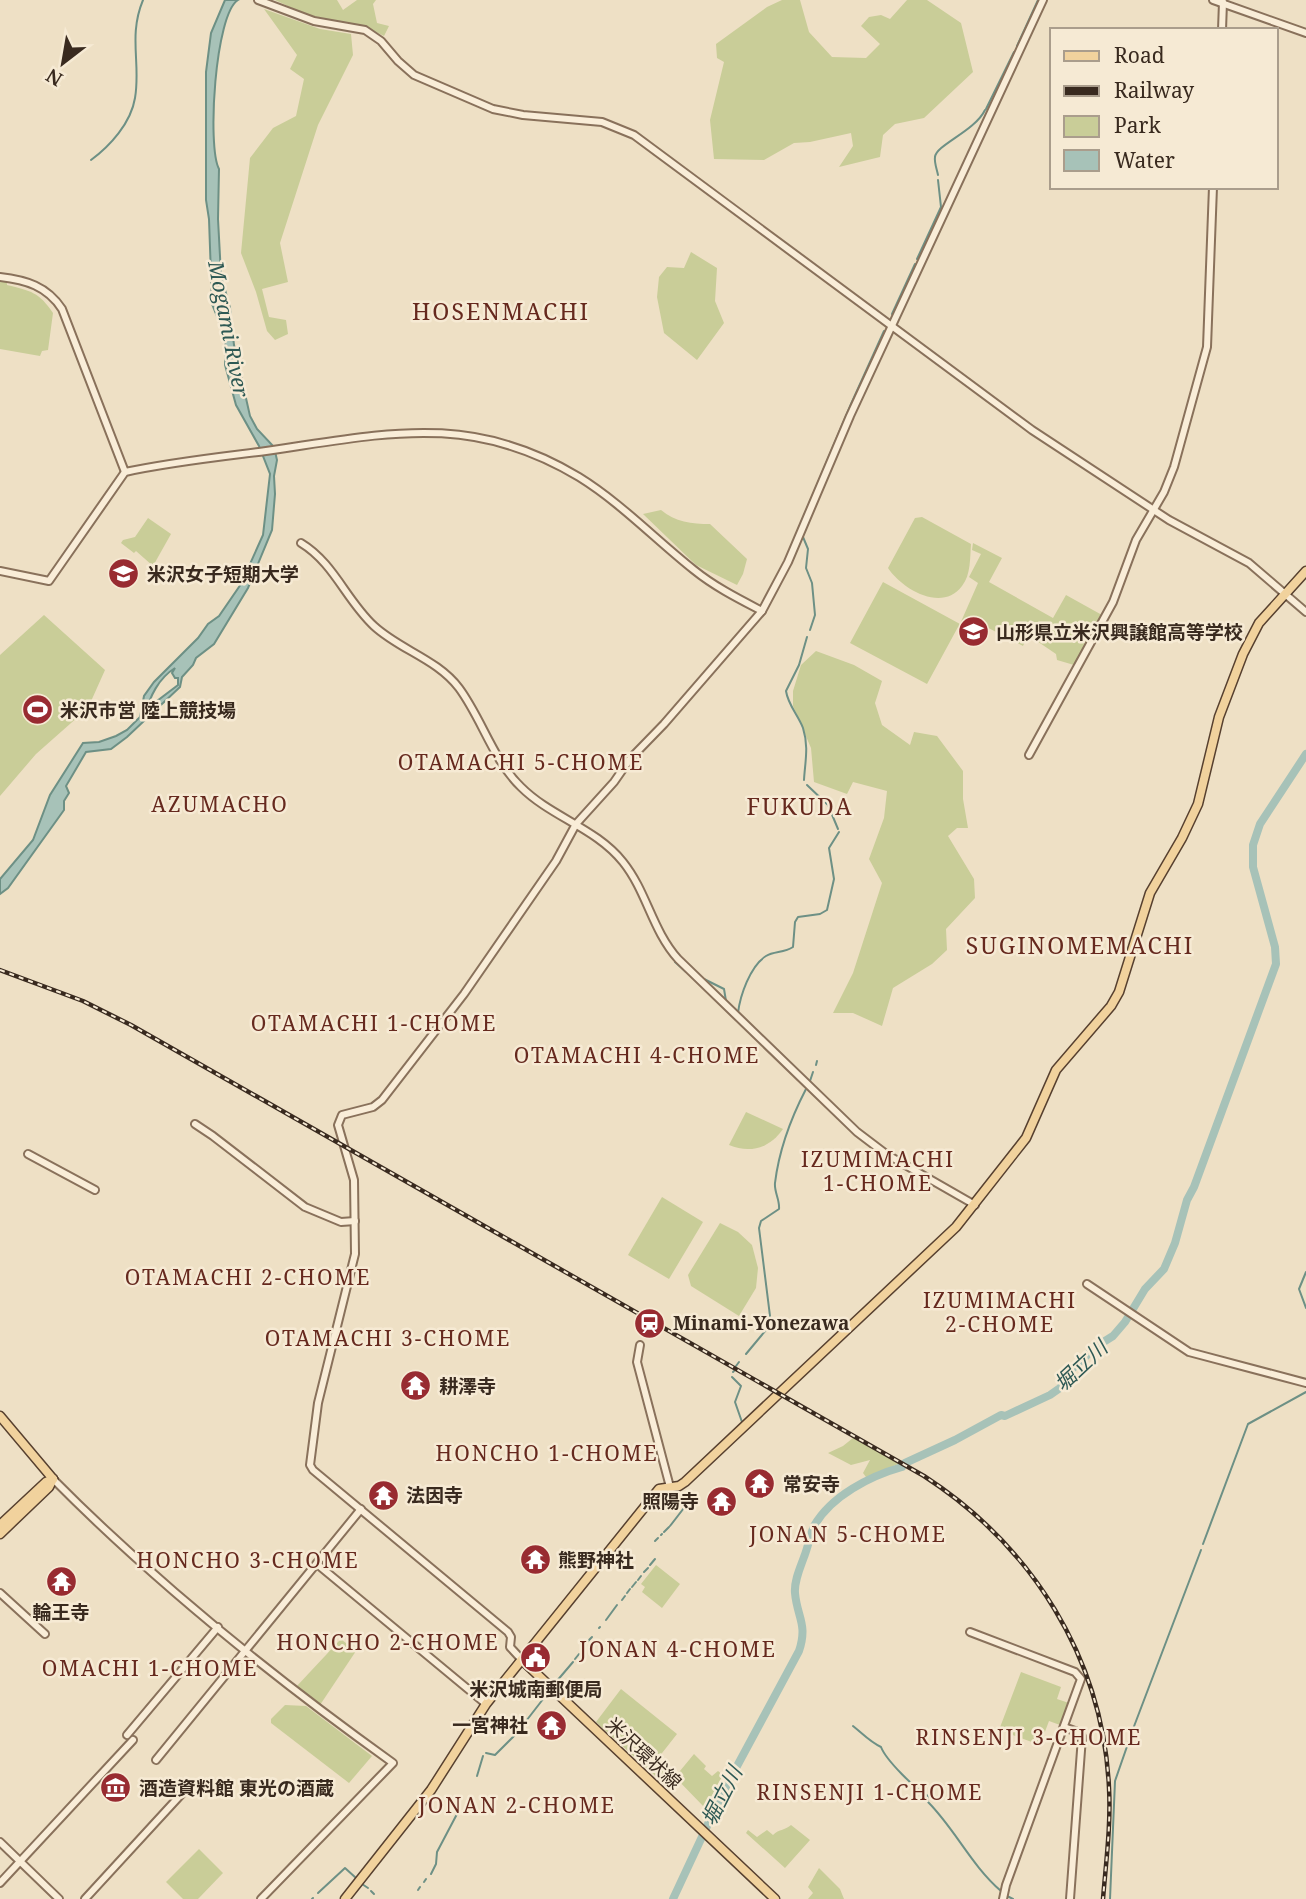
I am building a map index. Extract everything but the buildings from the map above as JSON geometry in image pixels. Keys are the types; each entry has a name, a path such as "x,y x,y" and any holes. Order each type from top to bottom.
{"main road":[{"path":"345,1899 431,1790 486,1704 659,1489 679,1486 685,1482 956,1227 1026,1138 1056,1070 1119,992 1150,893 1198,804 1219,717 1242,654 1259,624 1306,571"},
{"path":"0,1416 54,1479"},
{"path":"0,1525 46,1482 54,1479"},
{"path":"0,1534 54,1479"},
{"name":"米沢環状線","path":"522,1660 775,1899"}],"street":[{"path":"258,0 314,21 365,30 381,41 414,75 493,109 523,115 592,121 627,131 646,142 1032,430 1154,510 1241,558 1306,612"},
{"path":"522,1660 509,1647 508,1632 313,1470 309,1461 318,1403 354,1262 354,1180 338,1131 340,1119 345,1114 373,1107 382,1100 459,1001 552,867 576,824 762,611 788,562 892,326 1044,0"},
{"path":"1213,0 1306,33"},
{"path":"1222,28 1223,2"},
{"path":"1029,755 1113,602 1136,540 1154,510 1174,467 1207,347 1213,189"},
{"path":"0,277 35,284 50,295 62,309 125,472"},
{"path":"0,571 49,581 125,472 366,435 415,431 471,436 520,449 581,479 607,497 700,575 762,611"},
{"path":"301,543 322,559 358,609 376,627 449,677 462,693 501,760 521,787 604,842 624,864 634,878 662,940 678,959 847,1123 886,1154 975,1205"},
{"path":"195,1124 305,1207 341,1222 355,1221"},
{"path":"28,1154 95,1190"},
{"path":"1087,1284 1189,1352 1306,1382"},
{"path":"640,1345 637,1362 670,1486"},
{"path":"54,1479 123,1549 246,1651 393,1763 261,1899"},
{"path":"156,1760 360,1509"},
{"path":"317,1564 486,1704"},
{"path":"0,1593 45,1634"},
{"path":"0,1883 130,1738 218,1627"},
{"path":"971,1632 1078,1675 1080,1685 1003,1899"},
{"path":"1064,1727 1080,1733 1082,1737 1070,1899"},
{"path":"85,1899 187,1788"},
{"path":"0,1842 59,1899"}],"green space":[{"path":"275,0 337,0 343,10 357,0 376,0 373,4 377,23 389,26 384,36 368,28 305,14"},
{"path":"782,0 800,0 809,32 832,57 866,58 880,44 861,26 869,17 881,15 890,19 907,0 927,0 961,23 973,72 924,118 895,124 883,135 880,157 839,167 853,146 851,133 794,143 764,160 714,159 710,120 724,62 717,58 716,44 767,7"},
{"path":"264,9 320,29 351,34 353,55 318,125 280,243 288,282 262,289 269,317 286,320 288,334 275,340 267,331 241,253 250,158 273,128 296,116 304,79 290,69 297,55"},
{"path":"691,252 717,268 715,301 724,323 697,360 664,333 657,297 659,277 667,267 684,268"},
{"path":"0,280 7,280 7,285 34,293 53,313 48,350 42,351 40,356 0,349"},
{"path":"661,510 684,522 710,524 747,559 737,585 696,565 643,514"},
{"path":"922,517 971,544 970,566 965,582 954,594 944,598 933,598 912,590 888,568 915,518"},
{"path":"148,518 171,534 153,566 136,551 134,553 121,543 135,537"},
{"path":"973,543 1002,558 989,582 1053,618 1066,595 1102,615 1074,665 1057,660 1056,654 1028,635 1023,646 979,623 975,630 966,631 958,627 927,684 850,643 883,582 960,624 978,583 969,577 981,554 972,550"},
{"name":"米沢市営 陸上競技場","path":"44,615 105,670 88,708 36,754 0,796 0,655"},
{"path":"816,651 854,665 882,681 875,703 882,725 910,745 914,732 937,736 963,771 963,799 968,828 957,828 948,836 974,879 975,898 946,929 947,950 932,964 893,988 882,1026 853,1013 833,1013 853,973 882,883 869,859 884,818 887,791 853,782 847,794 814,782 811,748 793,706 793,691 801,665"},
{"path":"746,1112 783,1129 772,1141 759,1148 744,1149 729,1145"},
{"path":"662,1197 703,1222 669,1279 628,1255"},
{"path":"720,1223 738,1232 752,1245 758,1268 756,1288 739,1316 691,1286 688,1275"},
{"path":"853,1438 900,1464 875,1476 866,1477 863,1473 870,1460 851,1465 828,1453"},
{"path":"656,1565 680,1584 662,1608 642,1592 645,1587 641,1584"},
{"path":"342,1640 356,1651 320,1705 296,1687"},
{"path":"1021,1672 1061,1687 1057,1699 1069,1703 1060,1725 1049,1721 1040,1745 999,1730"},
{"path":"621,1689 677,1734 655,1762 666,1771 662,1782 596,1722"},
{"path":"285,1705 306,1706 372,1756 349,1783 271,1723 271,1719"},
{"path":"694,1754 712,1776 718,1771 723,1775 705,1808 675,1777"},
{"path":"791,1825 810,1840 785,1868 746,1833 748,1830 757,1837 767,1830 773,1835"},
{"path":"199,1849 223,1873 198,1899 183,1899 166,1882"},
{"path":"819,1868 840,1889 844,1899 808,1899 813,1893 808,1887"}],"water":[{"name":"Mogami River","path":"225,0 238,0 230,10 224,29 215,82 214,135 219,169 221,275 230,308 234,345 250,416 257,429 274,447 277,460 272,530 248,588 214,644 196,658 182,677 180,687 127,737 111,749 86,752 66,786 69,793 64,801 64,810 8,888 0,894 0,879 33,840 50,795 83,743 99,742 116,736 127,730 140,717 144,696 154,682 198,638 208,624 219,616 241,584 263,535 270,474 259,446 236,405 225,365 226,348 221,326 212,304 206,200 206,72 211,33","holes":["175,668 172,673 178,678 178,685 157,701 146,714 156,688"]}],"waterway":[{"path":"91,160 119,133 133,107 136,86 136,26 143,0"},
{"path":"1017,46 1038,0"},
{"path":"986,109 1014,52"},
{"path":"938,175 935,159 937,152 973,125 985,110"},
{"path":"917,259 941,207 938,180"},
{"path":"892,314 915,264"},
{"path":"798,530 884,331"},
{"path":"803,537 808,549 806,568 812,583 815,615 810,630"},
{"path":"804,780 805,735 786,691 799,665 807,637"},
{"name":"堀立川","path":"673,1899 722,1794 799,1651 802,1627 795,1584 814,1526 821,1515 830,1505 865,1482 902,1467 905,1463 1060,1388 1072,1369 1097,1346 1113,1336 1145,1289 1164,1269 1175,1243 1187,1200 1276,964 1275,947 1253,867 1253,845 1260,824 1306,754"},
{"path":"807,785 828,805 838,829"},
{"path":"738,1013 741,998 755,967 769,954 793,947 795,922 798,917 820,914 827,910 834,879 829,848 839,832"},
{"path":"675,962 686,972"},
{"path":"704,979 724,989 726,1001 730,1005"},
{"path":"779,1052 790,1063"},
{"path":"816,1065 817,1061"},
{"path":"810,1081 813,1072"},
{"path":"746,1354 771,1324 759,1228 761,1221 779,1209 775,1186 779,1158 806,1089"},
{"path":"1306,1272 1299,1289 1306,1308"},
{"path":"736,1366 739,1362"},
{"path":"732,1377 741,1386 735,1402 742,1422"},
{"path":"1203,1544 1248,1424 1306,1392"},
{"path":"670,1526 687,1504"},
{"path":"664,1532 669,1527"},
{"path":"655,1541 658,1538"},
{"path":"1133,1729 1201,1550"},
{"path":"650,1565 655,1559"},
{"path":"644,1572 648,1568"},
{"path":"638,1580 641,1576"},
{"path":"632,1587 636,1582"},
{"path":"627,1593 630,1589"},
{"path":"622,1600 625,1596"},
{"path":"606,1620 617,1605"},
{"path":"587,1642 592,1637"},
{"path":"575,1659 579,1654"},
{"path":"556,1682 573,1662"},
{"path":"486,1753 495,1755 516,1734 547,1694"},
{"path":"853,1726 881,1747 902,1774 928,1796 928,1802 990,1881 1001,1891"},
{"path":"1110,1899 1115,1781 1131,1735"},
{"path":"477,1776 483,1756"},
{"path":"431,1874 436,1864 437,1852 457,1814"},
{"path":"318,1893 345,1868 356,1878"},
{"path":"362,1884 368,1888"},
{"path":"371,1891 374,1894"},
{"path":"1007,1896 1013,1899"}],"railway":[{"path":"0,970 83,1001 131,1025 924,1476 963,1504 998,1536 1028,1571 1055,1610 1076,1651 1093,1694 1104,1740 1109,1788 1109,1830 1103,1899"}],"place":[{"name":"米沢女子短期大学","path":"124,574"},
{"name":"山形県立米沢興譲館高等学校","path":"973,632"},
{"name":"米沢市営 陸上競技場","path":"37,710"},
{"name":"Minami-Yonezawa","path":"650,1323"},
{"name":"耕澤寺","path":"416,1386"},
{"name":"常安寺","path":"760,1484"},
{"name":"法因寺","path":"383,1495"},
{"name":"照陽寺","path":"722,1501"},
{"name":"熊野神社","path":"535,1560"},
{"name":"輪王寺","path":"61,1581"},
{"name":"米沢城南郵便局","path":"536,1658"},
{"name":"一宮神社","path":"551,1725"},
{"name":"酒造資料館 東光の酒蔵","path":"116,1788"}],"district":[{"name":"HOSENMACHI","path":"501,312"},
{"name":"OTAMACHI 5-CHOME","path":"521,763"},
{"name":"AZUMACHO","path":"220,805"},
{"name":"FUKUDA","path":"800,807"},
{"name":"SUGINOMEMACHI","path":"1080,946"},
{"name":"OTAMACHI 1-CHOME","path":"374,1024"},
{"name":"OTAMACHI 4-CHOME","path":"637,1056"},
{"name":"IZUMIMACHI 1-CHOME","path":"878,1172"},
{"name":"OTAMACHI 2-CHOME","path":"248,1278"},
{"name":"IZUMIMACHI 2-CHOME","path":"1000,1313"},
{"name":"OTAMACHI 3-CHOME","path":"388,1339"},
{"name":"HONCHO 1-CHOME","path":"547,1454"},
{"name":"JONAN 5-CHOME","path":"848,1535"},
{"name":"HONCHO 3-CHOME","path":"248,1561"},
{"name":"HONCHO 2-CHOME","path":"388,1643"},
{"name":"JONAN 4-CHOME","path":"678,1650"},
{"name":"OMACHI 1-CHOME","path":"150,1669"},
{"name":"RINSENJI 3-CHOME","path":"1029,1738"},
{"name":"RINSENJI 1-CHOME","path":"870,1793"},
{"name":"JONAN 2-CHOME","path":"517,1806"}]}
